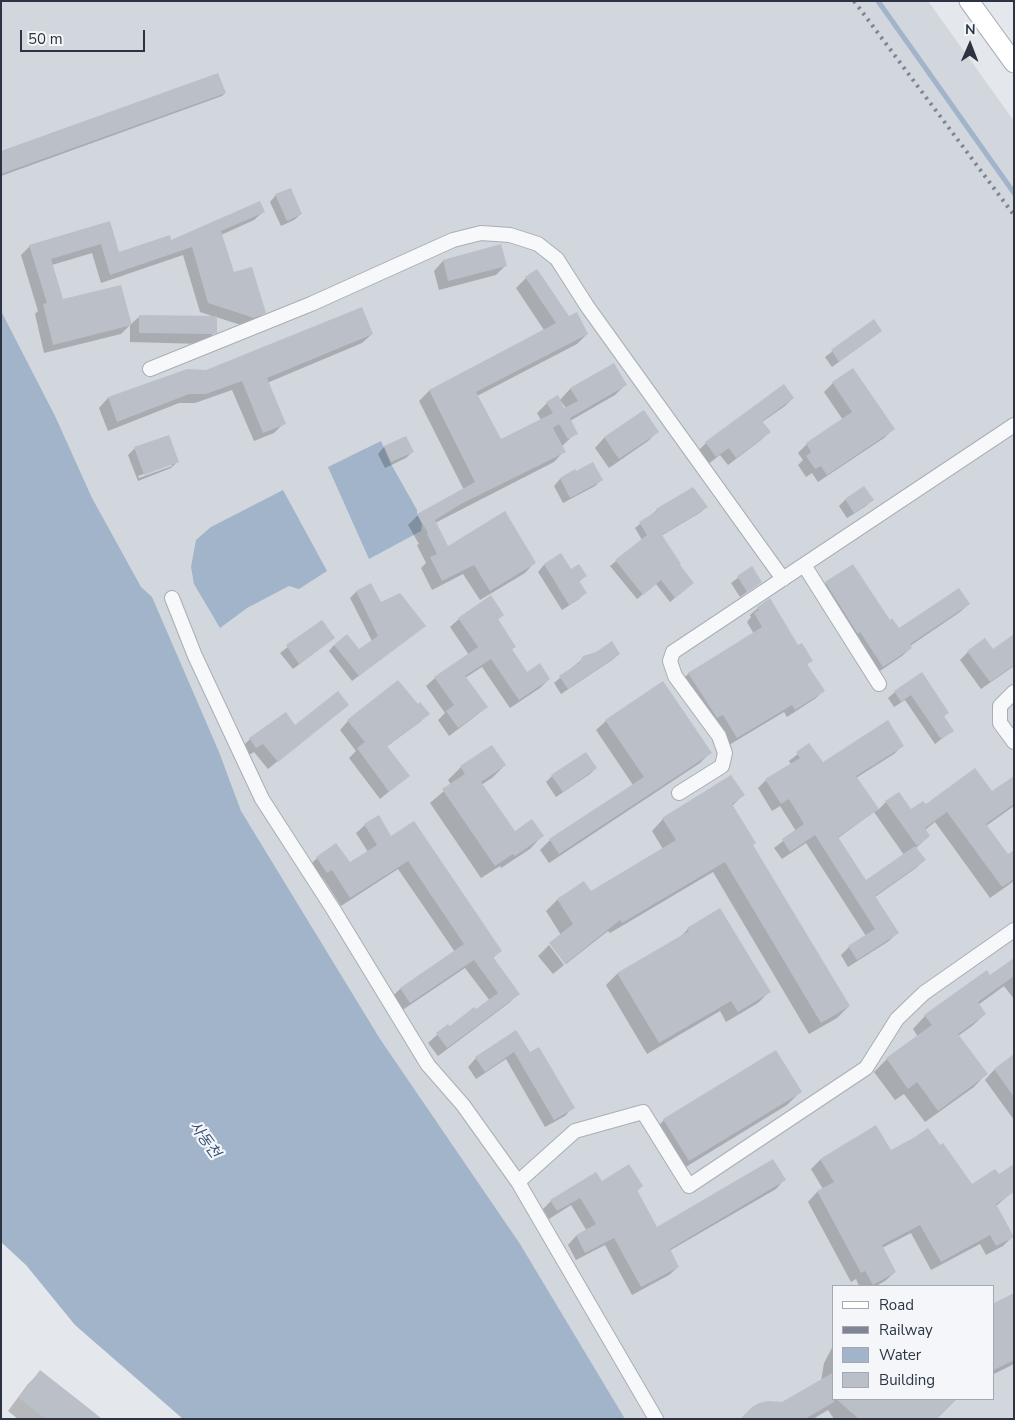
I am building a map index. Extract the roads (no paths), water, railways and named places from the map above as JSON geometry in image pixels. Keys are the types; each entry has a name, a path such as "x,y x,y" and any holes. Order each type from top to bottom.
{"main road":[{"path":"969,1 1014,63"}],"street":[{"path":"150,369 311,304 453,240 481,233 510,235 538,244 557,259 587,306 783,580"},
{"path":"679,793 722,766 725,753 719,736 675,676 670,661 673,652 1014,425"},
{"path":"804,565 879,684"},
{"path":"172,598 195,656 262,799 328,901 428,1065 463,1106 518,1182 656,1419"},
{"path":"1014,692 1000,706 1000,723 1014,742"},
{"path":"518,1182 575,1131 643,1112 689,1186 866,1068 897,1019 924,994 1014,930"}],"water":[{"name":"사동천","path":"1,311 55,416 92,498 141,587 152,597 219,752 241,811 380,1039 520,1244 625,1419 183,1419 75,1325 26,1265 1,1242"},
{"path":"381,441 391,464 417,510 422,525 421,531 369,559 328,467"},
{"path":"283,490 327,571 299,589 289,586 247,608 220,628 194,584 191,567 196,540 211,527"}],"waterway":[{"path":"878,1 1014,193"}],"railway":[{"path":"854,1 1014,215"}]}
